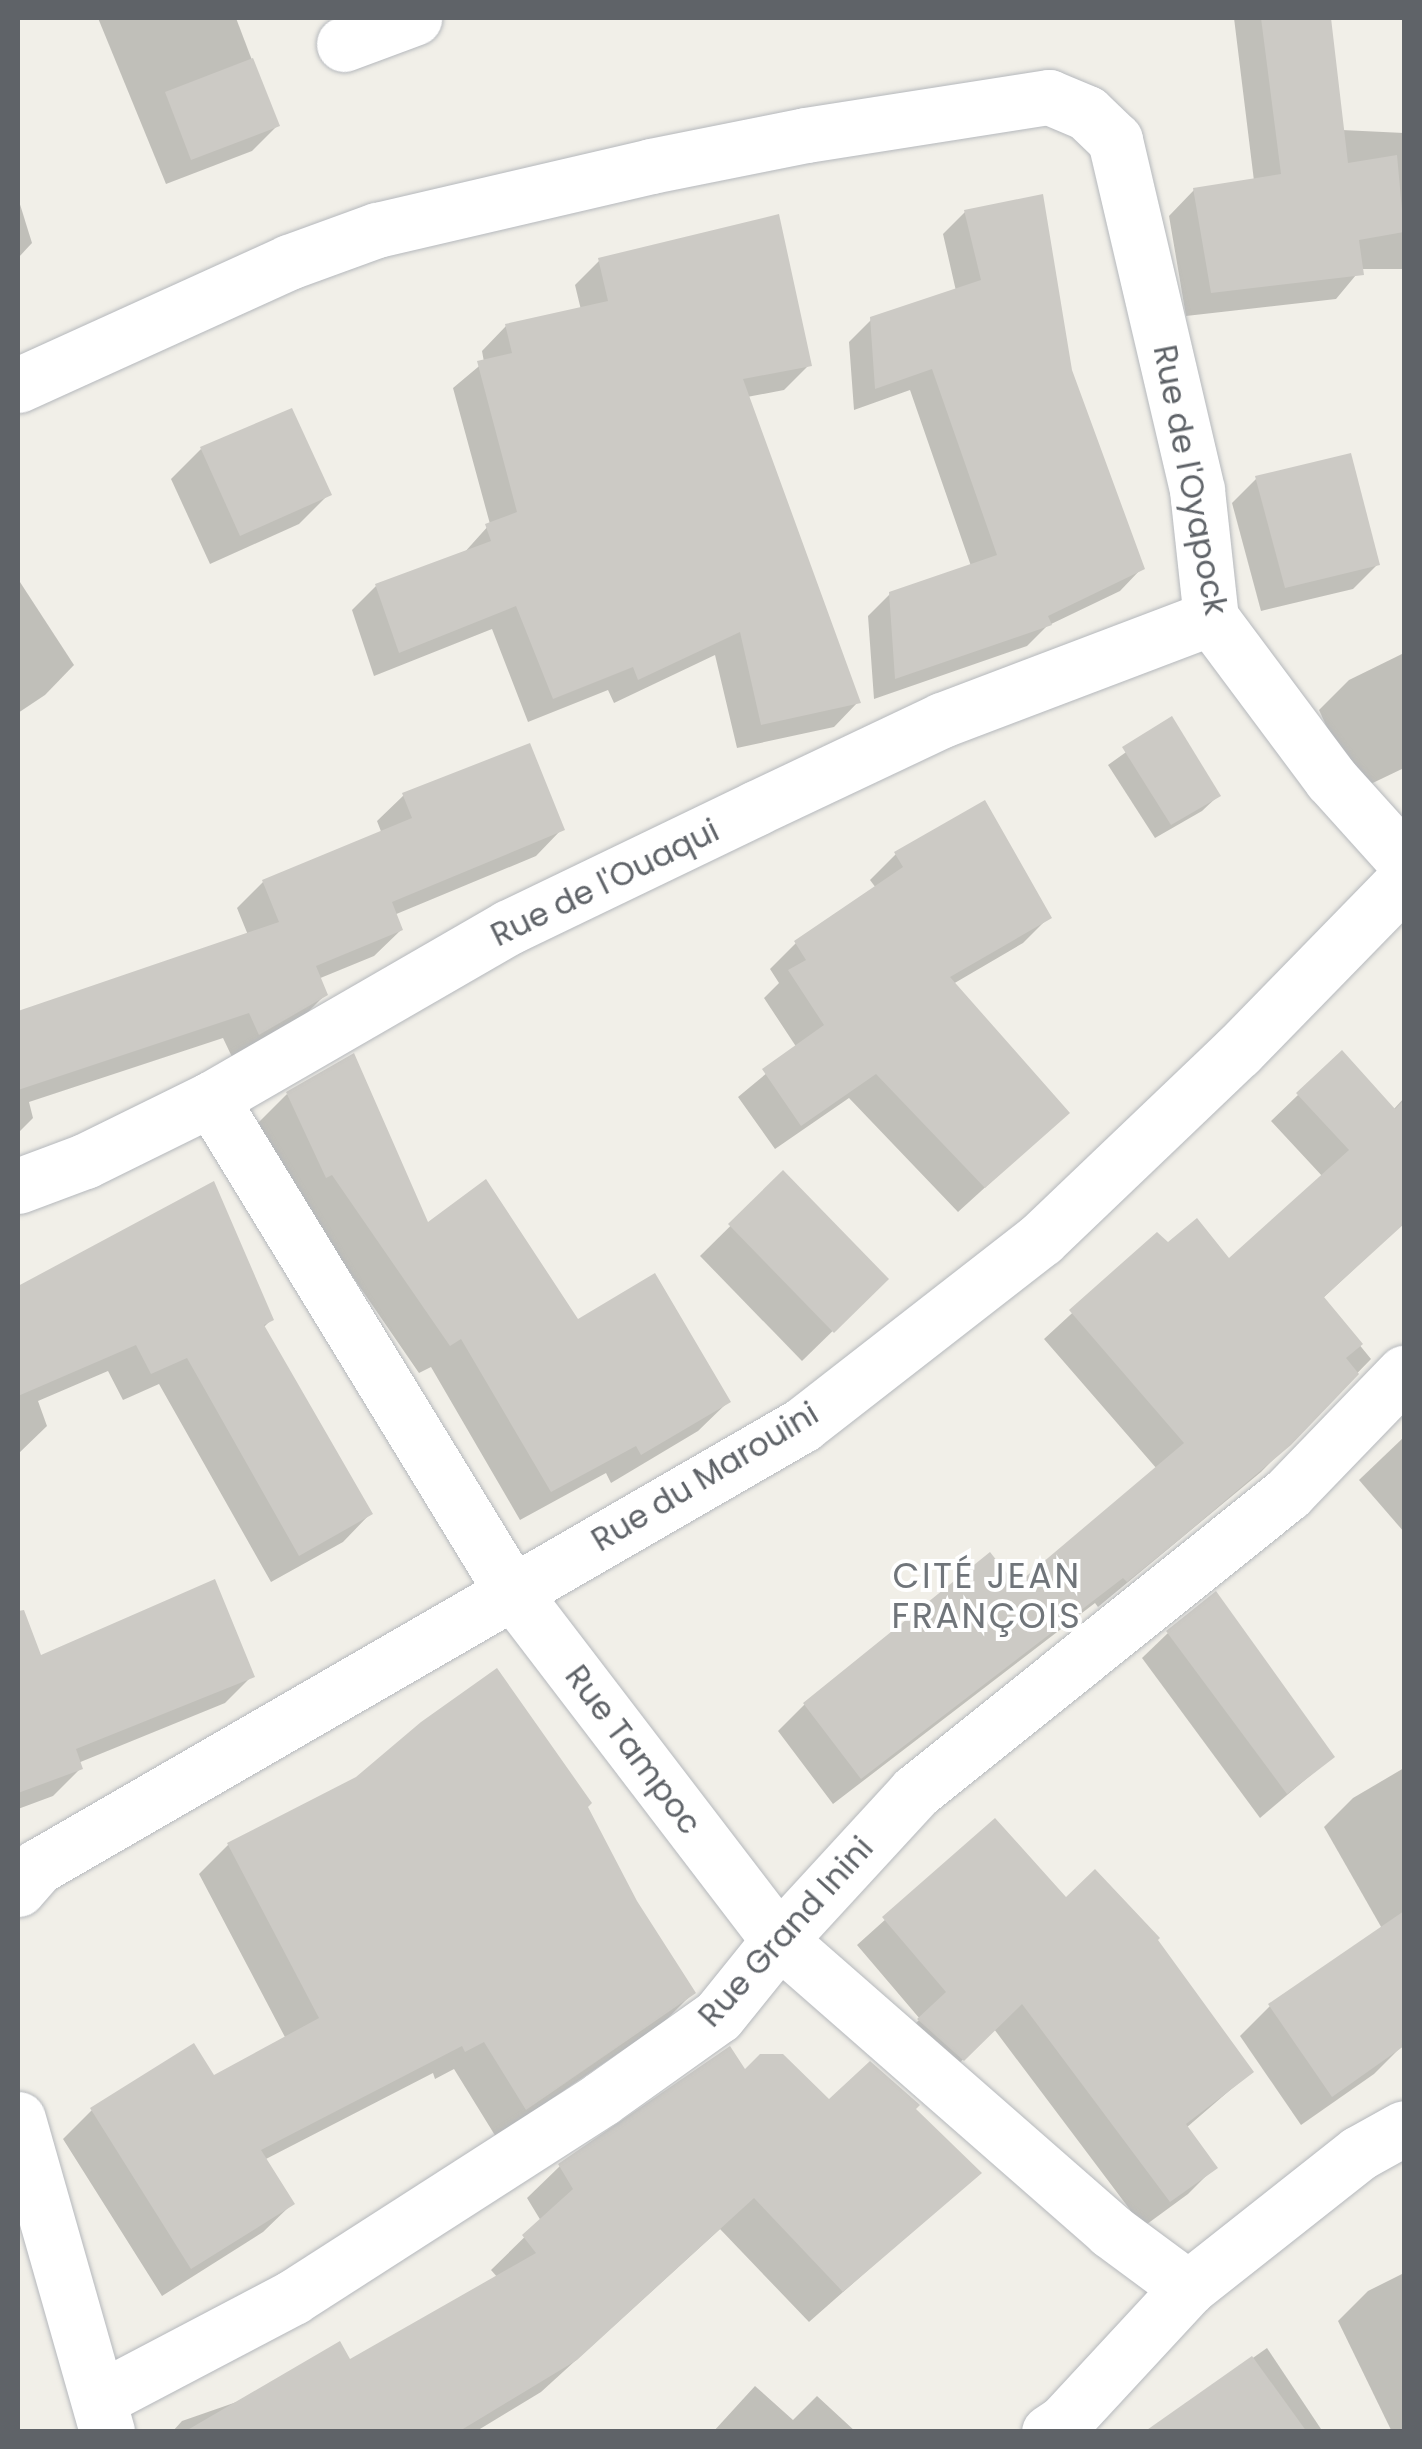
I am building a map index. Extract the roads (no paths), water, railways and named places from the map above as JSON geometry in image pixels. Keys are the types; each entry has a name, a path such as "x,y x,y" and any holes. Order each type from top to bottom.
{"street":[{"path":"344,44 414,18"},
{"name":"Rue de l'Oyapock","path":"18,385 288,262 378,230 651,166 806,136 1049,97 1087,113 1115,140 1196,490 1211,618 1331,779 1404,860"},
{"name":"Rue de l'Ouaqui","path":"18,1186 85,1161 211,1099 509,927 721,825 942,720 1211,618"},
{"name":"Rue du Marouini","path":"18,1888 37,1868 511,1590 802,1425 1041,1239 1238,1051 1404,882"},
{"name":"Rue Tampoc","path":"211,1099 511,1590 779,1940 1111,2231 1188,2288"},
{"name":"Rue Grand Inini","path":"103,2415 602,2099 718,2016 779,1940 914,1792 1288,1493 1404,1373"},
{"path":"18,2119 103,2415"},
{"path":"1049,2432 1064,2422 1188,2288 1359,2152 1404,2128"}],"district":[{"name":"CITÉ JEAN FRANÇOIS","path":"987,1596"}]}
